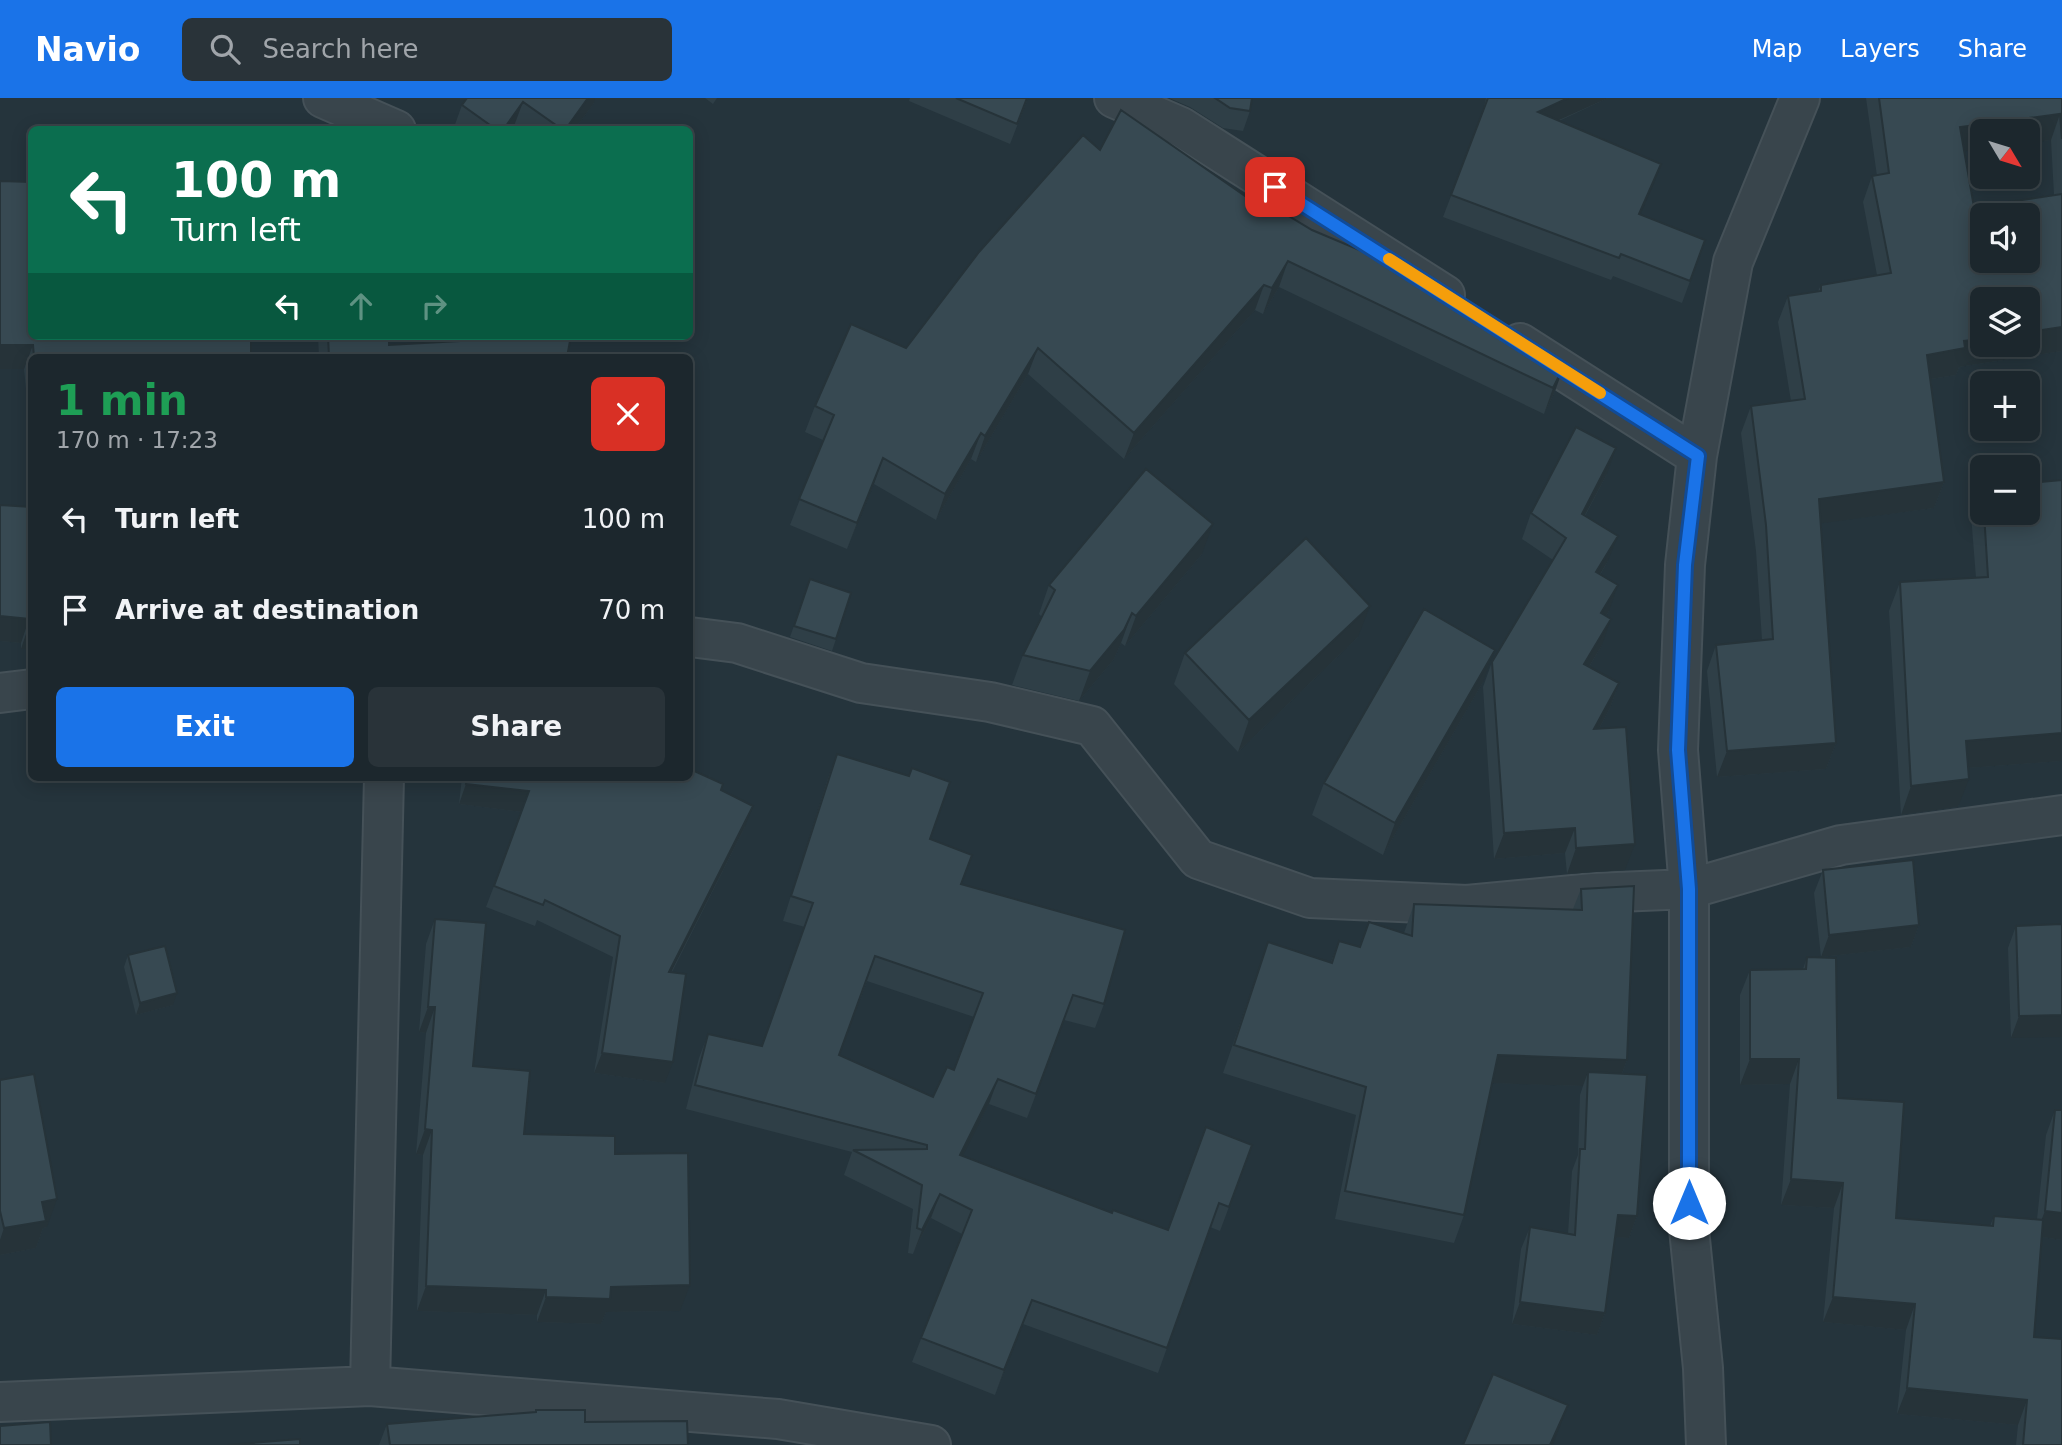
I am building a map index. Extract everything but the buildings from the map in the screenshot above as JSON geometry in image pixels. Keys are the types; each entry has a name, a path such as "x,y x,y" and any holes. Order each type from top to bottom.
{"street":[{"path":"323,98 387,126"},
{"path":"1114,98 1181,127 1698,456"},
{"path":"1706,1445 1703,1368 1689,1229 1689,889 1678,750 1685,565 1698,456 1733,262 1800,98"},
{"path":"693,637 737,642 861,683 990,702 1092,726 1198,859 1310,898 1467,905 1594,893 1689,889 1841,845 2062,815"},
{"path":"0,693 28,690"},
{"path":"370,1386 384,781"},
{"path":"0,1402 370,1386 778,1419 931,1445"}],"slow traffic":[{"path":"1389,259 1600,393"}],"route":[{"path":"1275,187 1698,456 1685,565 1678,750 1689,889 1689,1203"}]}
